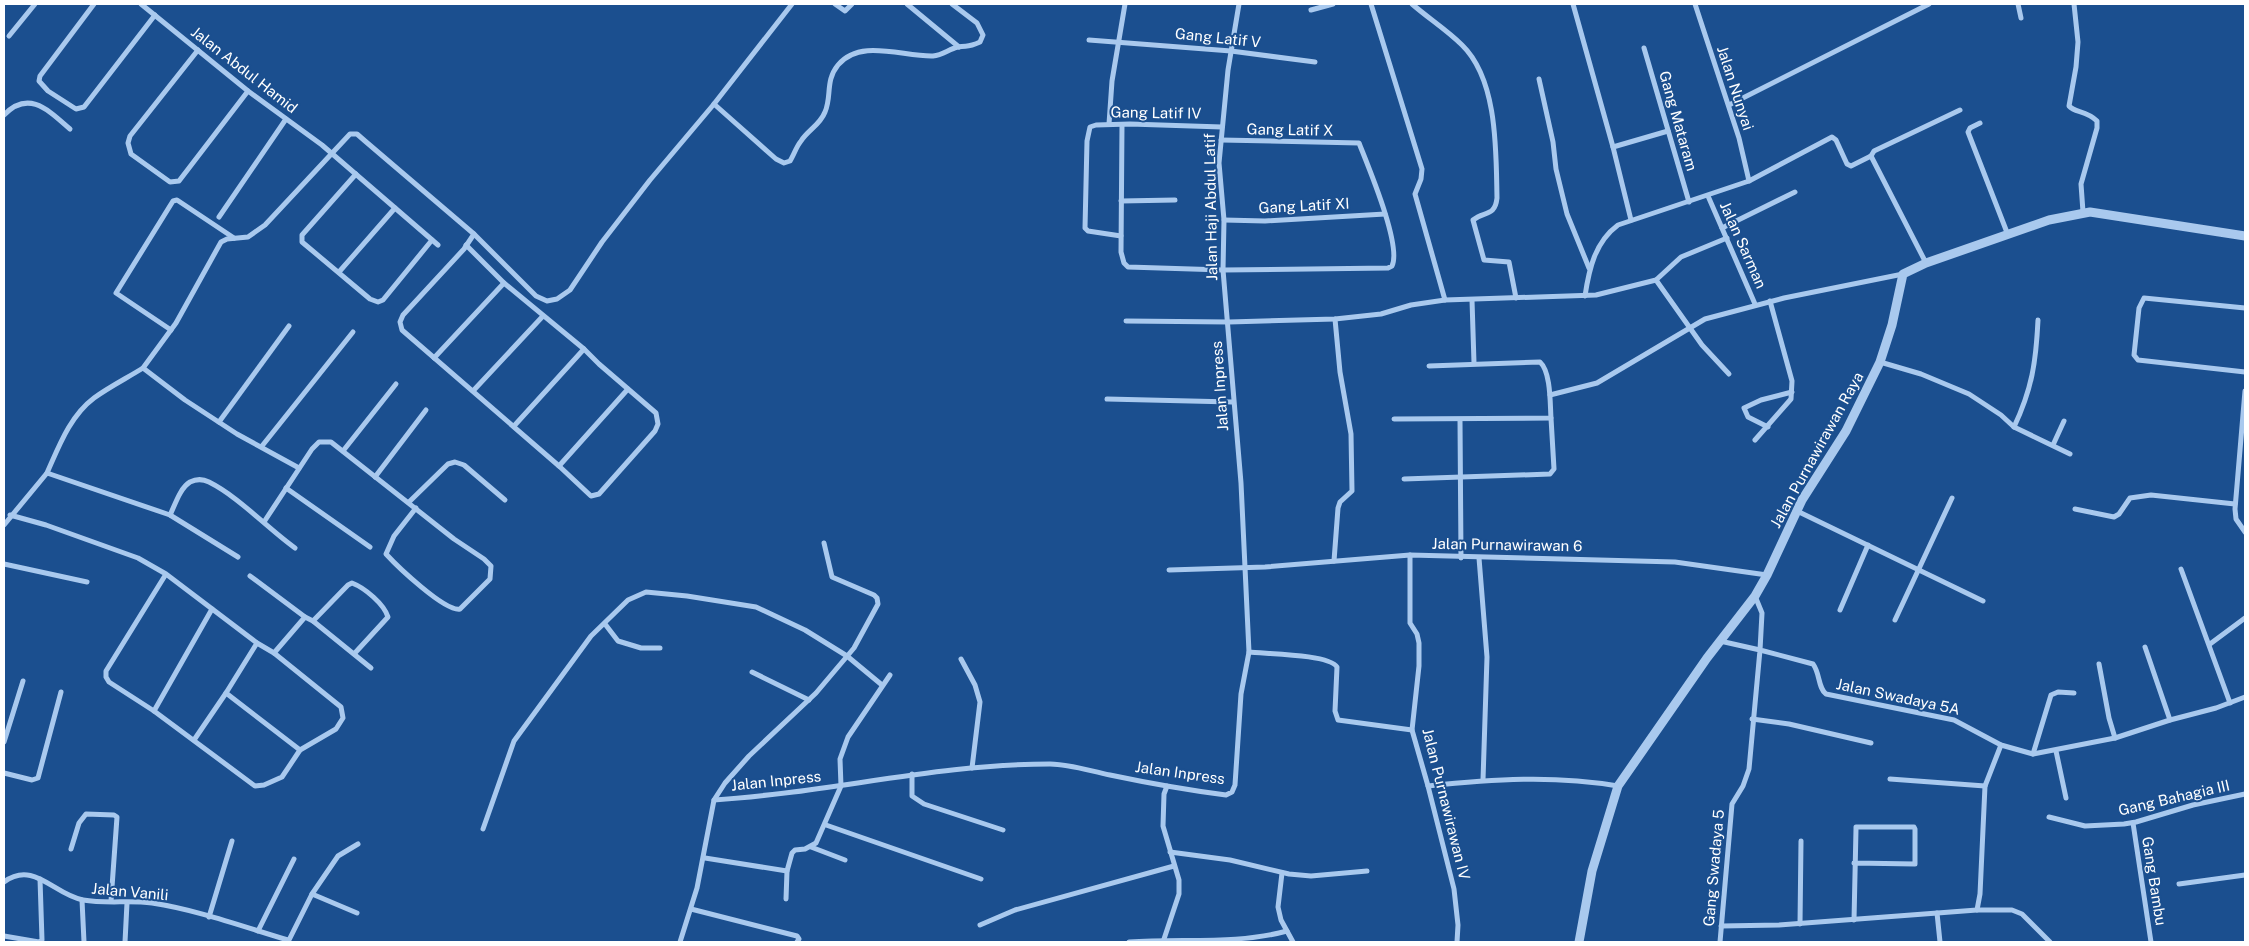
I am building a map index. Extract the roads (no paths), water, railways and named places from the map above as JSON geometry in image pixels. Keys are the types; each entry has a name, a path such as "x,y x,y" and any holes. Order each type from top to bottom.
{"street":[{"path":"9,36 35,4"},
{"path":"94,4 40,76 39,81 48,91 76,109 84,107 155,15"},
{"name":"Jalan Abdul Hamid","path":"141,4 248,91 333,154 438,245"},
{"path":"4,525 10,515 47,473 64,433 82,409 104,391 143,368 192,297 217,246 227,239 248,237 265,225 333,154 345,137 356,134 474,234 536,296 547,301 557,299 570,290 602,242 650,180 714,104 792,4"},
{"path":"834,4 845,11 852,4"},
{"path":"907,4 959,47"},
{"path":"714,104 776,159 784,163 790,161 800,141 819,124 826,111 828,83 837,66 849,55 883,51 932,56 942,55 959,47 968,48 980,42 983,35 977,23 952,4"},
{"path":"1108,124 1124,4"},
{"name":"Jalan Haji Abdul Latif","path":"1229,322 1223,270 1224,220 1219,163 1231,51 1239,4"},
{"path":"1311,10 1333,4"},
{"path":"1371,4 1422,169 1421,179 1415,194 1445,300"},
{"path":"1412,4 1463,46 1480,74 1487,93 1495,122 1496,206 1492,211 1475,218 1473,222 1484,260 1509,262 1516,298"},
{"path":"1573,4 1613,147 1631,220"},
{"name":"Jalan Nunyai","path":"1695,4 1728,105 1749,181"},
{"path":"1728,105 1929,4"},
{"path":"2018,4 2021,18"},
{"path":"2074,4 2078,42 2076,67 2068,106 2072,109 2089,113 2097,121 2093,146 2081,184 2083,212"},
{"name":"Gang Latif V","path":"1089,40 1231,51 1315,62"},
{"name":"Gang Mataram","path":"1644,48 1689,202"},
{"path":"198,50 130,136 128,143 132,154 170,182 179,181 248,91"},
{"path":"1539,79 1553,142 1556,169 1567,214 1590,268"},
{"path":"4,115 10,108 29,102 37,104 70,129"},
{"path":"1585,296 1594,257 1608,234 1618,225 1749,181 1832,137 1836,140 1848,166 1871,156 1874,151 1960,110"},
{"path":"219,217 286,119"},
{"path":"1980,122 1970,128 1968,132 2008,235"},
{"name":"Gang Latif IV","path":"1121,236 1088,231 1084,224 1088,133 1090,127 1108,124 1222,127"},
{"path":"1122,125 1121,236 1122,259 1128,267 1223,270 1388,268 1392,266 1395,257 1385,214"},
{"path":"1613,147 1668,131"},
{"name":"Gang Latif X","path":"1220,140 1359,143 1385,214"},
{"path":"1871,156 1926,264"},
{"path":"356,174 301,237 302,242 370,299 378,302 383,300 432,240"},
{"path":"1722,228 1795,192"},
{"name":"Jalan Sarman","path":"1708,196 1755,304"},
{"path":"171,330 116,293 173,201 177,200 236,239"},
{"path":"1121,201 1175,200"},
{"path":"339,272 395,208"},
{"path":"1550,395 1597,383 1705,319 1755,304 1903,274 2058,217 2083,212 2100,212 2245,236"},
{"name":"Gang Latif XI","path":"1224,220 1265,221 1385,214"},
{"path":"466,245 504,283 584,348 656,413 658,424 651,437 604,491 597,496 590,496 514,426 402,330 400,322 403,315 474,234"},
{"path":"1126,321 1229,322 1336,318 1381,314 1411,305 1445,300 1585,296 1656,280 1681,257 1727,238"},
{"name":"Jalan Purnawirawan Raya","path":"1579,942 1592,871 1618,786 1720,641 1755,596 1767,575 1797,511 1846,431 1880,362 1903,274"},
{"path":"1656,280 1690,329 1728,374"},
{"path":"434,358 504,283"},
{"path":"2245,308 2144,298 2139,308 2134,355 2138,360 2245,372"},
{"path":"1472,300 1474,363"},
{"path":"1755,440 1791,401 1792,392 1792,381 1770,301"},
{"path":"473,391 544,316"},
{"path":"1334,561 1338,508 1340,502 1352,491 1351,434 1340,372 1336,318"},
{"path":"2014,427 2034,371 2038,320"},
{"name":"Jalan Inpress","path":"714,800 767,796 803,789 842,786 912,774 972,768 1053,764 1167,786 1226,795 1232,792 1235,785 1242,694 1249,652 1241,483 1232,402 1229,322"},
{"path":"219,422 289,326"},
{"path":"262,446 353,332"},
{"path":"514,426 584,348"},
{"path":"1404,479 1550,474 1554,469 1550,395 1545,368 1540,362 1429,366"},
{"path":"1880,362 1922,374 1969,394 2014,427 2070,454"},
{"path":"143,368 185,400 237,434 299,468"},
{"path":"343,451 396,384"},
{"path":"559,466 628,389"},
{"path":"2245,391 2243,438 2235,504 2236,519 2245,532"},
{"path":"1768,427 1748,416 1744,408 1760,400 1792,392"},
{"path":"1107,399 1232,402"},
{"path":"375,477 426,410"},
{"path":"1394,419 1551,418"},
{"path":"1460,420 1461,558"},
{"path":"2053,445 2064,421"},
{"path":"264,522 299,468 319,442 331,442 491,566 490,578 460,609 451,608 419,584 386,554 394,536 416,508"},
{"path":"409,502 448,464 455,462 464,465 505,500"},
{"path":"47,473 170,515 238,556"},
{"path":"170,515 185,487 195,480 201,480 208,482 264,522 295,548"},
{"path":"286,488 370,547"},
{"path":"2075,509 2114,517 2119,514 2130,498 2145,495 2235,504"},
{"path":"1895,620 1952,498"},
{"path":"1797,511 1984,602"},
{"path":"10,515 46,525 138,558 166,574 257,643 274,653 341,707 343,712 336,730 300,750 282,777 264,785 255,786 194,740 109,682 106,675 166,574"},
{"path":"680,942 705,858 714,800 725,782 749,756 809,700 854,648 878,600 876,596 863,589 832,577 824,543"},
{"path":"1840,610 1868,545"},
{"name":"Jalan Purnawirawan 6","path":"1169,570 1265,568 1410,555 1461,558 1674,562 1767,575"},
{"name":"Jalan Purnawirawan IV","path":"1410,555 1410,623 1417,634 1419,643 1419,666 1412,730 1454,889 1458,925 1457,942"},
{"path":"1479,558 1487,657 1483,780"},
{"path":"4,564 87,582"},
{"path":"2181,569 2210,644 2212,657 2230,704"},
{"path":"250,576 313,620 371,668"},
{"path":"313,620 348,585 352,583 360,586 382,606 388,617 354,654"},
{"path":"483,829 514,741 591,636 624,603 646,592 756,607 805,630 847,656 882,685"},
{"path":"1720,641 1760,650 1762,614 1755,596"},
{"path":"154,712 212,609"},
{"path":"274,653 305,616"},
{"path":"2210,644 2245,618"},
{"path":"605,624 618,641 641,648 660,648"},
{"path":"194,740 257,643"},
{"path":"2145,647 2170,720"},
{"name":"Gang Swadaya 5","path":"1720,942 1732,804 1749,769 1752,719 1760,650"},
{"name":"Jalan Swadaya 5A","path":"1760,650 1813,664 1818,673 1822,691 1826,694 1954,720 2001,745 2033,754 2115,738 2170,720 2230,704 2245,697"},
{"path":"1249,652 1310,657 1333,663 1337,667 1335,711 1338,720 1412,730"},
{"path":"961,659 975,685 980,702 972,768"},
{"path":"2099,664 2108,718 2115,738"},
{"path":"752,672 809,700"},
{"path":"786,899 792,851 816,843 826,825 842,786 840,759 848,738 890,675"},
{"path":"4,742 23,681"},
{"path":"4,773 32,780 38,778 61,692"},
{"path":"2033,754 2052,695 2058,692 2074,693"},
{"path":"226,693 300,750"},
{"path":"1752,719 1789,724 1871,743"},
{"path":"1977,910 1980,894 1985,786 2001,745"},
{"path":"2056,751 2066,798"},
{"path":"912,774 912,796 924,804 1003,830"},
{"path":"1428,786 1483,780 1554,779 1618,786"},
{"path":"1890,779 1985,786"},
{"path":"1164,941 1179,894 1179,880 1163,826 1164,794 1167,786"},
{"name":"Gang Bahagia III","path":"2049,817 2085,826 2132,823 2193,805 2245,794"},
{"path":"71,849 79,823 86,814 114,815 117,817 111,901"},
{"name":"Gang Bambu","path":"2132,823 2151,942"},
{"path":"826,825 980,879"},
{"path":"1854,863 1914,864 1914,827 1856,827 1854,863 1854,920"},
{"path":"209,917 232,841"},
{"path":"1800,924 1801,841"},
{"path":"288,941 312,894 338,856 358,844"},
{"path":"811,846 844,860"},
{"path":"1170,852 1230,860 1282,873 1311,876 1366,871"},
{"path":"258,931 294,858"},
{"path":"705,858 788,871"},
{"path":"980,925 1015,910 1174,866"},
{"path":"1282,873 1278,907 1293,942"},
{"name":"Jalan Vanili","path":"4,882 19,874 40,879 82,900 151,903 209,917 288,941"},
{"path":"2180,884 2245,875"},
{"path":"4,936 39,942 42,940 40,879"},
{"path":"312,894 356,913"},
{"path":"82,900 84,942"},
{"path":"125,942 127,902"},
{"path":"691,909 797,936 799,939 797,942"},
{"path":"1721,926 1800,924 1977,910 2018,911 2050,942"},
{"path":"1937,913 1940,942"},
{"path":"1130,942 1246,939 1287,931"}]}
